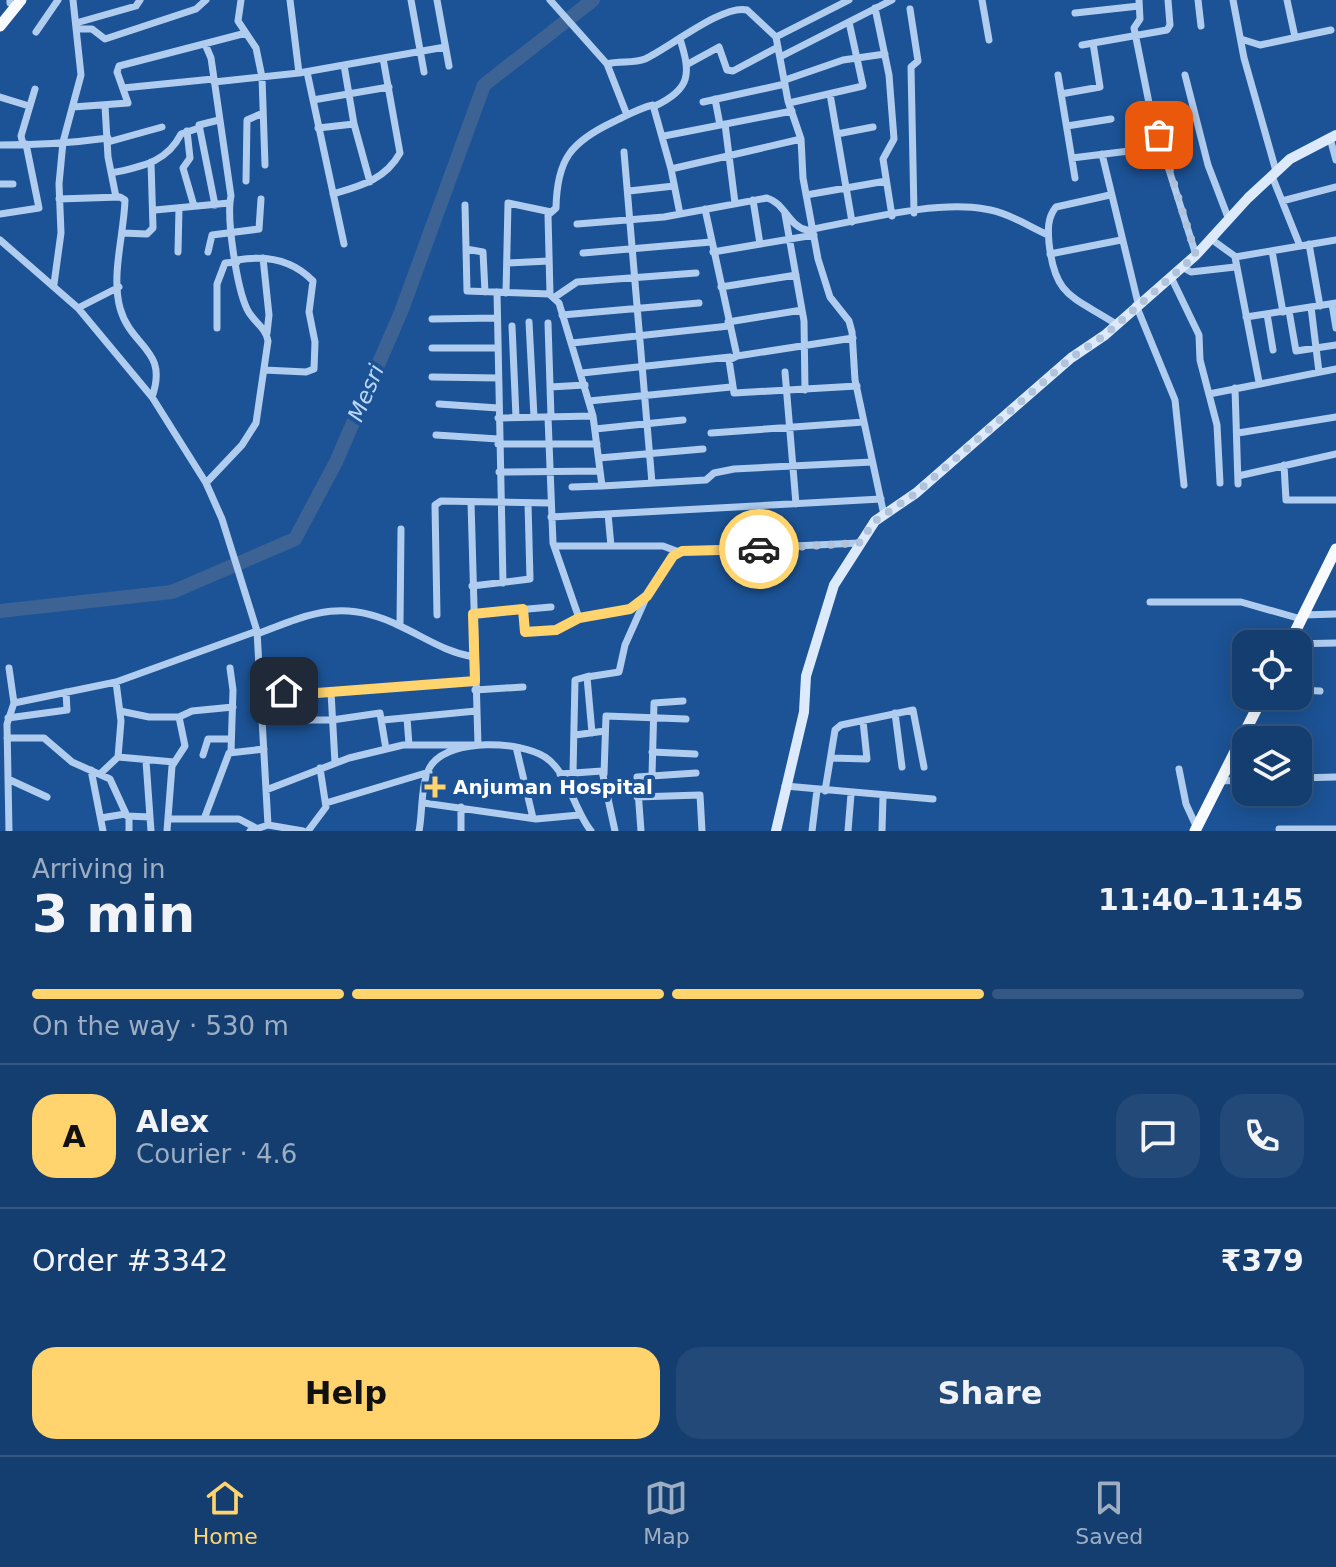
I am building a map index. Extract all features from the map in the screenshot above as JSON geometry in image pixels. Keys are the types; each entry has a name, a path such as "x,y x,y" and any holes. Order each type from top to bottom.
{"main road":[{"path":"0,15 13,1"},
{"path":"0,26 13,1"},
{"path":"1296,630 1330,574 1336,549"},
{"path":"1196,829 1256,710"}],"street":[{"path":"36,32 58,0"},
{"path":"54,284 61,233 59,199 63,141 81,75 73,0"},
{"path":"77,26 136,6 140,0"},
{"path":"77,26 92,29 105,39 200,7 206,0"},
{"path":"241,0 238,21 255,44 262,82 265,165"},
{"path":"290,0 303,73 313,100 344,244"},
{"path":"411,0 424,72"},
{"path":"437,0 449,66"},
{"path":"550,0 607,64 627,115"},
{"path":"776,37 849,0"},
{"path":"780,57 892,0"},
{"path":"982,0 989,40"},
{"path":"1082,45 1169,29 1168,0"},
{"path":"1198,0 1201,26"},
{"path":"1233,0 1274,174 1282,201 1304,245 1315,307 1319,372"},
{"path":"1287,0 1295,37"},
{"path":"1075,13 1139,3 1140,19 1134,28 1151,113 1196,255"},
{"path":"607,64 643,60 743,8 776,37 790,107 801,139 806,195 830,297 849,321 853,338 857,386 884,515"},
{"path":"875,8 885,54 894,139 883,159 892,216"},
{"path":"910,9 918,61 911,67 914,213"},
{"path":"664,136 722,125 863,86 849,22"},
{"path":"1241,39 1260,45 1331,30"},
{"path":"73,107 128,103 117,72 119,66 246,33"},
{"path":"602,486 593,416 582,373 562,315 552,296 547,217 556,208 556,192 572,147 585,135 650,104 655,106 678,92 687,75 688,64 680,39"},
{"path":"1061,94 1100,87 1093,43"},
{"path":"205,44 214,80 232,233 247,308 267,333"},
{"path":"123,88 214,80 262,82 445,47"},
{"path":"688,64 719,47 727,70 733,71 778,47"},
{"path":"703,102 785,82 858,58 885,54"},
{"path":"333,194 370,182 386,173 401,148 383,58"},
{"path":"344,65 354,124 370,182"},
{"path":"1058,75 1075,178"},
{"path":"1185,75 1208,165 1229,220"},
{"path":"313,100 389,87"},
{"path":"0,214 39,208 21,136 35,89"},
{"path":"830,94 852,222"},
{"path":"0,97 29,106"},
{"path":"715,99 730,155 735,203"},
{"path":"105,106 116,197"},
{"path":"655,106 680,214"},
{"path":"246,181 247,122 263,113"},
{"path":"1067,126 1111,119"},
{"path":"215,205 199,128 201,123 219,120"},
{"path":"318,128 354,124"},
{"path":"0,145 108,140 162,127"},
{"path":"837,134 873,127"},
{"path":"112,173 151,162 175,148 181,134 199,128"},
{"path":"187,131 190,158 183,171 194,206"},
{"path":"776,831 804,712 806,676 834,585 859,543 884,515 916,493 1071,358 1196,255 1290,159 1333,136 1336,160"},
{"path":"671,169 801,139"},
{"path":"1072,158 1129,151"},
{"path":"624,152 652,483"},
{"path":"1102,154 1137,304 1175,400 1184,485"},
{"path":"122,233 149,233 155,210 151,162"},
{"path":"806,195 886,181"},
{"path":"0,184 13,184"},
{"path":"629,191 674,186"},
{"path":"1282,201 1336,187"},
{"path":"1110,195 1056,207 1049,220 1048,235 1058,284 1116,324"},
{"path":"59,199 116,197 123,198 125,202 119,305 127,327 157,366 152,397"},
{"path":"208,252 212,235 259,229 261,199"},
{"path":"577,224 680,214 772,199 800,229 814,232"},
{"path":"753,200 760,244"},
{"path":"503,583 497,318 507,263 508,203 515,202 551,212"},
{"path":"155,210 229,203"},
{"path":"465,205 466,290 552,296 577,282 696,273"},
{"path":"178,252 179,208"},
{"path":"705,209 735,356"},
{"path":"713,252 789,239 852,222 914,213 988,209 1048,235"},
{"path":"784,210 802,310 806,346 805,390"},
{"path":"1211,239 1236,257 1336,240"},
{"path":"0,240 78,308 152,397 206,483 222,519 257,633 268,825"},
{"path":"1050,254 1121,240"},
{"path":"583,253 711,242"},
{"path":"466,249 483,252 485,292"},
{"path":"1272,251 1295,350 1336,345"},
{"path":"1236,257 1235,267 1259,382"},
{"path":"206,483 251,433 264,370 269,315 263,258"},
{"path":"217,328 217,284 225,263 263,258 285,261 313,281 309,319 316,364 310,372 264,370"},
{"path":"507,263 549,261"},
{"path":"1182,267 1191,272 1235,267"},
{"path":"721,287 796,275"},
{"path":"1171,277 1197,326 1200,360 1217,425 1220,483"},
{"path":"78,308 119,287"},
{"path":"562,315 699,303"},
{"path":"1246,317 1334,304 1336,328"},
{"path":"572,343 729,324 802,310"},
{"path":"1267,314 1273,350"},
{"path":"432,319 497,318"},
{"path":"529,322 534,417"},
{"path":"548,323 548,444 554,546 579,618"},
{"path":"512,326 516,417"},
{"path":"582,373 735,356 853,338"},
{"path":"432,348 498,348"},
{"path":"735,356 729,360 734,393 857,386"},
{"path":"1209,394 1336,369"},
{"path":"785,372 796,504"},
{"path":"432,377 498,378"},
{"path":"550,387 585,385"},
{"path":"589,401 731,387"},
{"path":"1235,388 1238,480 1284,465 1336,454"},
{"path":"439,404 498,408"},
{"path":"498,418 593,416"},
{"path":"1238,433 1336,417"},
{"path":"595,429 683,420"},
{"path":"711,433 864,422"},
{"path":"436,435 498,442 597,444"},
{"path":"599,458 703,449"},
{"path":"572,487 706,480 718,472 872,462"},
{"path":"1284,465 1286,500 1336,500"},
{"path":"499,472 600,471"},
{"path":"551,517 881,499"},
{"path":"437,615 433,508 441,501 550,503"},
{"path":"471,502 478,745"},
{"path":"472,586 528,581 531,577 528,503"},
{"path":"608,514 611,546"},
{"path":"400,626 401,529"},
{"path":"554,546 663,546 679,552 859,543"},
{"path":"573,773 575,680 617,673 647,596 679,552"},
{"path":"523,609 525,632 556,630 579,618 624,611 647,596"},
{"path":"1150,602 1241,602 1302,617 1336,614"},
{"path":"473,614 551,607"},
{"path":"0,706 12,706 116,682 330,609 353,610 400,626 441,649 474,656"},
{"path":"1312,644 1336,643"},
{"path":"9,668 12,706 5,732 4,759 9,831"},
{"path":"204,819 231,752 233,707 230,668"},
{"path":"589,676 592,733"},
{"path":"116,682 120,711 118,757"},
{"path":"260,690 331,692 523,687"},
{"path":"1312,691 1320,691"},
{"path":"8,718 67,710 66,692"},
{"path":"331,692 335,763"},
{"path":"652,775 655,702 683,701"},
{"path":"120,711 149,717 179,717 192,711 233,707"},
{"path":"383,720 476,711"},
{"path":"812,831 837,727 895,713 915,712 924,767"},
{"path":"298,720 332,720 380,713 386,749"},
{"path":"895,713 902,767"},
{"path":"615,831 604,774 608,715 686,719"},
{"path":"167,831 174,762 185,746 179,717"},
{"path":"407,718 409,745"},
{"path":"831,758 867,759 863,721"},
{"path":"575,735 605,731"},
{"path":"5,732 44,738 72,762 110,779 127,816 129,831"},
{"path":"203,755 208,739 231,739"},
{"path":"266,790 335,763 409,745 516,747 545,757 560,774 579,815 591,831"},
{"path":"417,830 433,764 450,752 478,745"},
{"path":"516,747 533,818"},
{"path":"231,752 264,749"},
{"path":"652,752 695,754"},
{"path":"96,772 118,757 139,756 146,761 174,762"},
{"path":"146,761 151,831"},
{"path":"169,819 239,819 253,829 268,825 305,831 324,812 326,803 320,768"},
{"path":"1179,769 1186,804 1196,829"},
{"path":"560,774 592,770 604,774"},
{"path":"96,772 103,831"},
{"path":"326,803 429,772"},
{"path":"641,831 637,777 696,773"},
{"path":"1312,778 1336,777"},
{"path":"1220,781 1232,781"},
{"path":"5,782 47,797"},
{"path":"785,786 933,799"},
{"path":"848,831 851,794"},
{"path":"637,797 700,795 702,831"},
{"path":"882,831 883,797"},
{"path":"424,803 533,818 579,815"},
{"path":"461,807 461,831"},
{"path":"101,818 150,817"},
{"path":"1283,829 1336,829"}],"waterway":[{"name":"Mesri","path":"0,611 172,592 295,539 336,462 401,312 484,85 593,0"}],"way so far":[{"path":"759,549 859,543 875,521 916,493 1071,358 1105,335 1196,255 1159,135"}],"place":[{"name":"Anjuman Hospital","path":"435,787"}],"route":[{"path":"284,691 317,693 475,681 473,614 523,609 525,632 556,630 579,618 630,609 647,596 673,556 682,551 759,549"}]}
